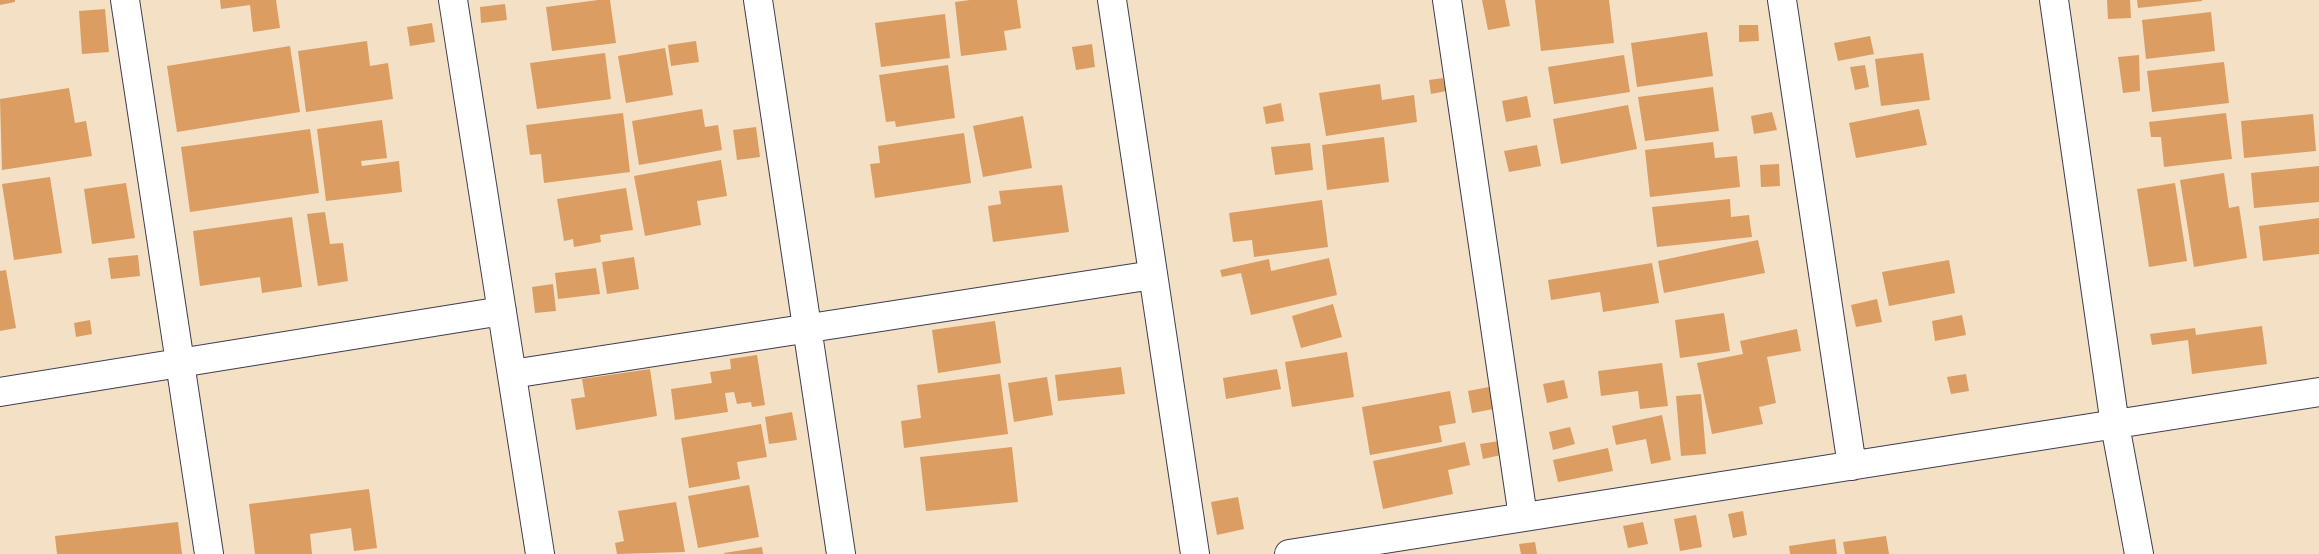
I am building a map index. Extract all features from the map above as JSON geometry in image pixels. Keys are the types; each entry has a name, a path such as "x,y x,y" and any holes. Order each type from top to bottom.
{"street":[{"path":"125,0 209,554"},
{"path":"453,0 540,554"},
{"path":"758,0 841,554"},
{"path":"1112,0 1195,554"},
{"path":"1447,0 1523,517"},
{"path":"1782,0 1852,466"},
{"path":"2054,0 2115,425 2139,554"},
{"path":"512,374 1153,275"},
{"path":"0,392 502,311"},
{"path":"1290,554 2319,392"}],"building":[{"path":"0,0 15,0 15,2 0,5"},
{"path":"220,0 276,0 280,28 253,32 250,5 221,9"},
{"path":"610,0 616,43 552,51 546,7"},
{"path":"970,0 1017,0 1021,28 1004,31 1007,50 961,56 955,2"},
{"path":"1482,0 1505,0 1510,26 1488,30"},
{"path":"1535,0 1609,0 1614,43 1541,51"},
{"path":"2107,0 2130,0 2131,18 2108,19"},
{"path":"2137,0 2202,0 2202,1 2138,8"},
{"path":"505,4 507,20 481,23 480,7"},
{"path":"105,9 109,52 82,54 79,11"},
{"path":"2211,12 2215,51 2146,59 2142,20"},
{"path":"945,14 950,58 881,67 875,23"},
{"path":"432,23 435,42 410,46 407,27"},
{"path":"1739,25 1758,25 1759,41 1739,42"},
{"path":"1707,32 1713,76 1637,87 1631,43"},
{"path":"1870,36 1874,54 1838,61 1834,43"},
{"path":"367,41 370,66 388,63 393,99 306,112 298,51"},
{"path":"696,41 699,62 671,66 668,45"},
{"path":"1092,44 1095,67 1076,70 1072,47"},
{"path":"290,46 300,112 177,132 167,66"},
{"path":"665,48 673,95 626,103 618,56"},
{"path":"605,53 611,99 537,109 530,63"},
{"path":"1923,53 1930,100 1881,106 1875,59"},
{"path":"1624,55 1630,92 1554,104 1548,67"},
{"path":"2139,55 2140,91 2123,93 2118,57"},
{"path":"2224,62 2229,103 2152,112 2147,71"},
{"path":"948,65 955,118 896,127 895,121 886,122 879,75"},
{"path":"1865,65 1869,87 1855,90 1850,67"},
{"path":"1443,78 1446,91 1431,94 1429,80"},
{"path":"1380,84 1382,100 1414,95 1417,122 1326,136 1319,93"},
{"path":"1713,87 1719,131 1645,141 1638,97"},
{"path":"69,88 75,123 86,121 92,156 2,170 0,99"},
{"path":"1527,96 1531,117 1506,122 1502,101"},
{"path":"1281,103 1284,121 1266,124 1263,107"},
{"path":"1628,105 1637,149 1561,164 1553,119"},
{"path":"702,109 705,127 718,125 722,150 639,165 632,121"},
{"path":"1919,109 1927,145 1856,158 1849,123"},
{"path":"1772,112 1777,130 1754,134 1751,116"},
{"path":"623,113 630,172 544,183 541,154 530,155 526,125"},
{"path":"2226,113 2232,159 2164,167 2161,137 2151,137 2149,122"},
{"path":"2313,114 2316,151 2244,158 2241,121"},
{"path":"1023,116 1032,168 983,177 973,126"},
{"path":"382,120 387,158 361,161 362,166 399,161 402,192 326,201 317,129"},
{"path":"756,127 760,157 737,160 733,130"},
{"path":"310,129 319,193 190,212 181,147"},
{"path":"964,133 971,183 875,198 870,164 880,163 878,146"},
{"path":"1384,137 1389,182 1327,190 1322,145"},
{"path":"1713,142 1715,158 1737,156 1740,187 1650,197 1645,150"},
{"path":"1310,143 1313,170 1275,175 1271,147"},
{"path":"1537,145 1541,166 1509,172 1504,151"},
{"path":"721,160 727,196 697,201 701,225 645,236 634,176"},
{"path":"1779,164 1780,186 1761,187 1760,165"},
{"path":"2319,166 2319,202 2254,208 2251,173"},
{"path":"2224,173 2229,208 2239,206 2247,258 2194,267 2180,180"},
{"path":"50,177 62,253 14,260 2,184"},
{"path":"126,183 135,238 92,244 84,189"},
{"path":"2175,183 2187,261 2149,267 2137,189"},
{"path":"1062,185 1069,232 993,242 988,206 1001,204 999,191"},
{"path":"626,188 633,230 600,235 601,242 574,247 573,239 564,241 557,199"},
{"path":"1730,199 1731,217 1749,215 1752,237 1657,247 1652,207"},
{"path":"1322,200 1328,247 1254,257 1252,240 1233,242 1229,213"},
{"path":"325,212 330,244 343,243 348,281 318,286 307,214"},
{"path":"292,217 302,287 262,293 260,277 200,286 193,231"},
{"path":"2319,218 2319,254 2263,261 2259,226"},
{"path":"1758,240 1765,273 1664,293 1658,261"},
{"path":"138,255 140,276 111,279 108,258"},
{"path":"634,257 639,289 607,294 602,262"},
{"path":"1329,258 1337,295 1251,315 1241,273 1222,277 1220,270 1269,259 1271,271"},
{"path":"1949,260 1955,293 1889,306 1882,272"},
{"path":"1652,263 1659,303 1603,312 1600,292 1551,300 1548,280"},
{"path":"596,268 600,294 558,299 555,273"},
{"path":"6,270 16,328 0,331 0,271"},
{"path":"553,284 556,311 535,313 532,287"},
{"path":"1877,299 1882,322 1856,327 1851,305"},
{"path":"1333,304 1342,337 1301,348 1292,316"},
{"path":"1724,313 1730,351 1680,358 1675,320"},
{"path":"1962,315 1966,335 1935,341 1932,321"},
{"path":"90,320 92,334 76,337 74,323"},
{"path":"995,321 1001,363 938,373 932,330"},
{"path":"2262,326 2267,364 2192,374 2188,340 2152,345 2150,334 2195,328 2196,335"},
{"path":"1797,329 1801,351 1767,357 1776,403 1759,407 1763,424 1712,434 1697,363 1743,354 1740,341"},
{"path":"1347,352 1354,397 1292,407 1285,362"},
{"path":"757,355 765,405 752,407 751,402 737,404 734,392 725,393 728,412 675,420 671,389 712,383 710,372 731,369 730,359"},
{"path":"1662,363 1668,406 1640,409 1638,391 1601,396 1598,371"},
{"path":"1121,367 1125,394 1058,401 1055,375"},
{"path":"650,369 657,416 576,430 571,399 585,397 582,379"},
{"path":"1277,369 1281,389 1226,399 1223,378"},
{"path":"1000,374 1008,434 904,448 901,421 921,418 917,385"},
{"path":"1966,374 1969,391 1951,394 1947,377"},
{"path":"1047,377 1053,415 1014,422 1008,383"},
{"path":"1564,380 1568,398 1547,403 1543,384"},
{"path":"1494,386 1499,408 1472,413 1468,391"},
{"path":"1450,391 1456,423 1439,426 1442,442 1370,455 1362,407"},
{"path":"1701,394 1706,454 1681,456 1676,396"},
{"path":"792,412 797,440 769,444 765,417"},
{"path":"1662,415 1671,460 1651,464 1646,439 1616,445 1612,426"},
{"path":"761,424 767,457 737,462 740,479 689,488 681,438"},
{"path":"1570,427 1575,444 1553,450 1549,432"},
{"path":"1499,441 1501,455 1483,459 1480,444"},
{"path":"1465,442 1470,465 1448,470 1453,494 1383,509 1373,461"},
{"path":"1012,447 1018,502 926,511 920,457"},
{"path":"1608,448 1613,471 1558,482 1553,460"},
{"path":"749,485 759,537 698,548 688,496"},
{"path":"369,489 377,548 354,551 351,528 310,534 312,554 255,554 249,504"},
{"path":"1238,497 1244,529 1217,535 1211,502"},
{"path":"676,502 685,552 617,554 615,543 624,541 618,511"},
{"path":"1743,511 1747,535 1733,538 1728,514"},
{"path":"1696,515 1702,547 1680,551 1674,519"},
{"path":"178,522 182,554 57,554 55,536"},
{"path":"1643,522 1648,544 1628,548 1623,526"},
{"path":"1886,536 1889,554 1845,554 1843,542"},
{"path":"1835,539 1837,554 1790,554 1789,546"},
{"path":"1535,542 1537,554 1521,554 1519,544"},
{"path":"762,547 763,554 724,554 724,553"}]}
